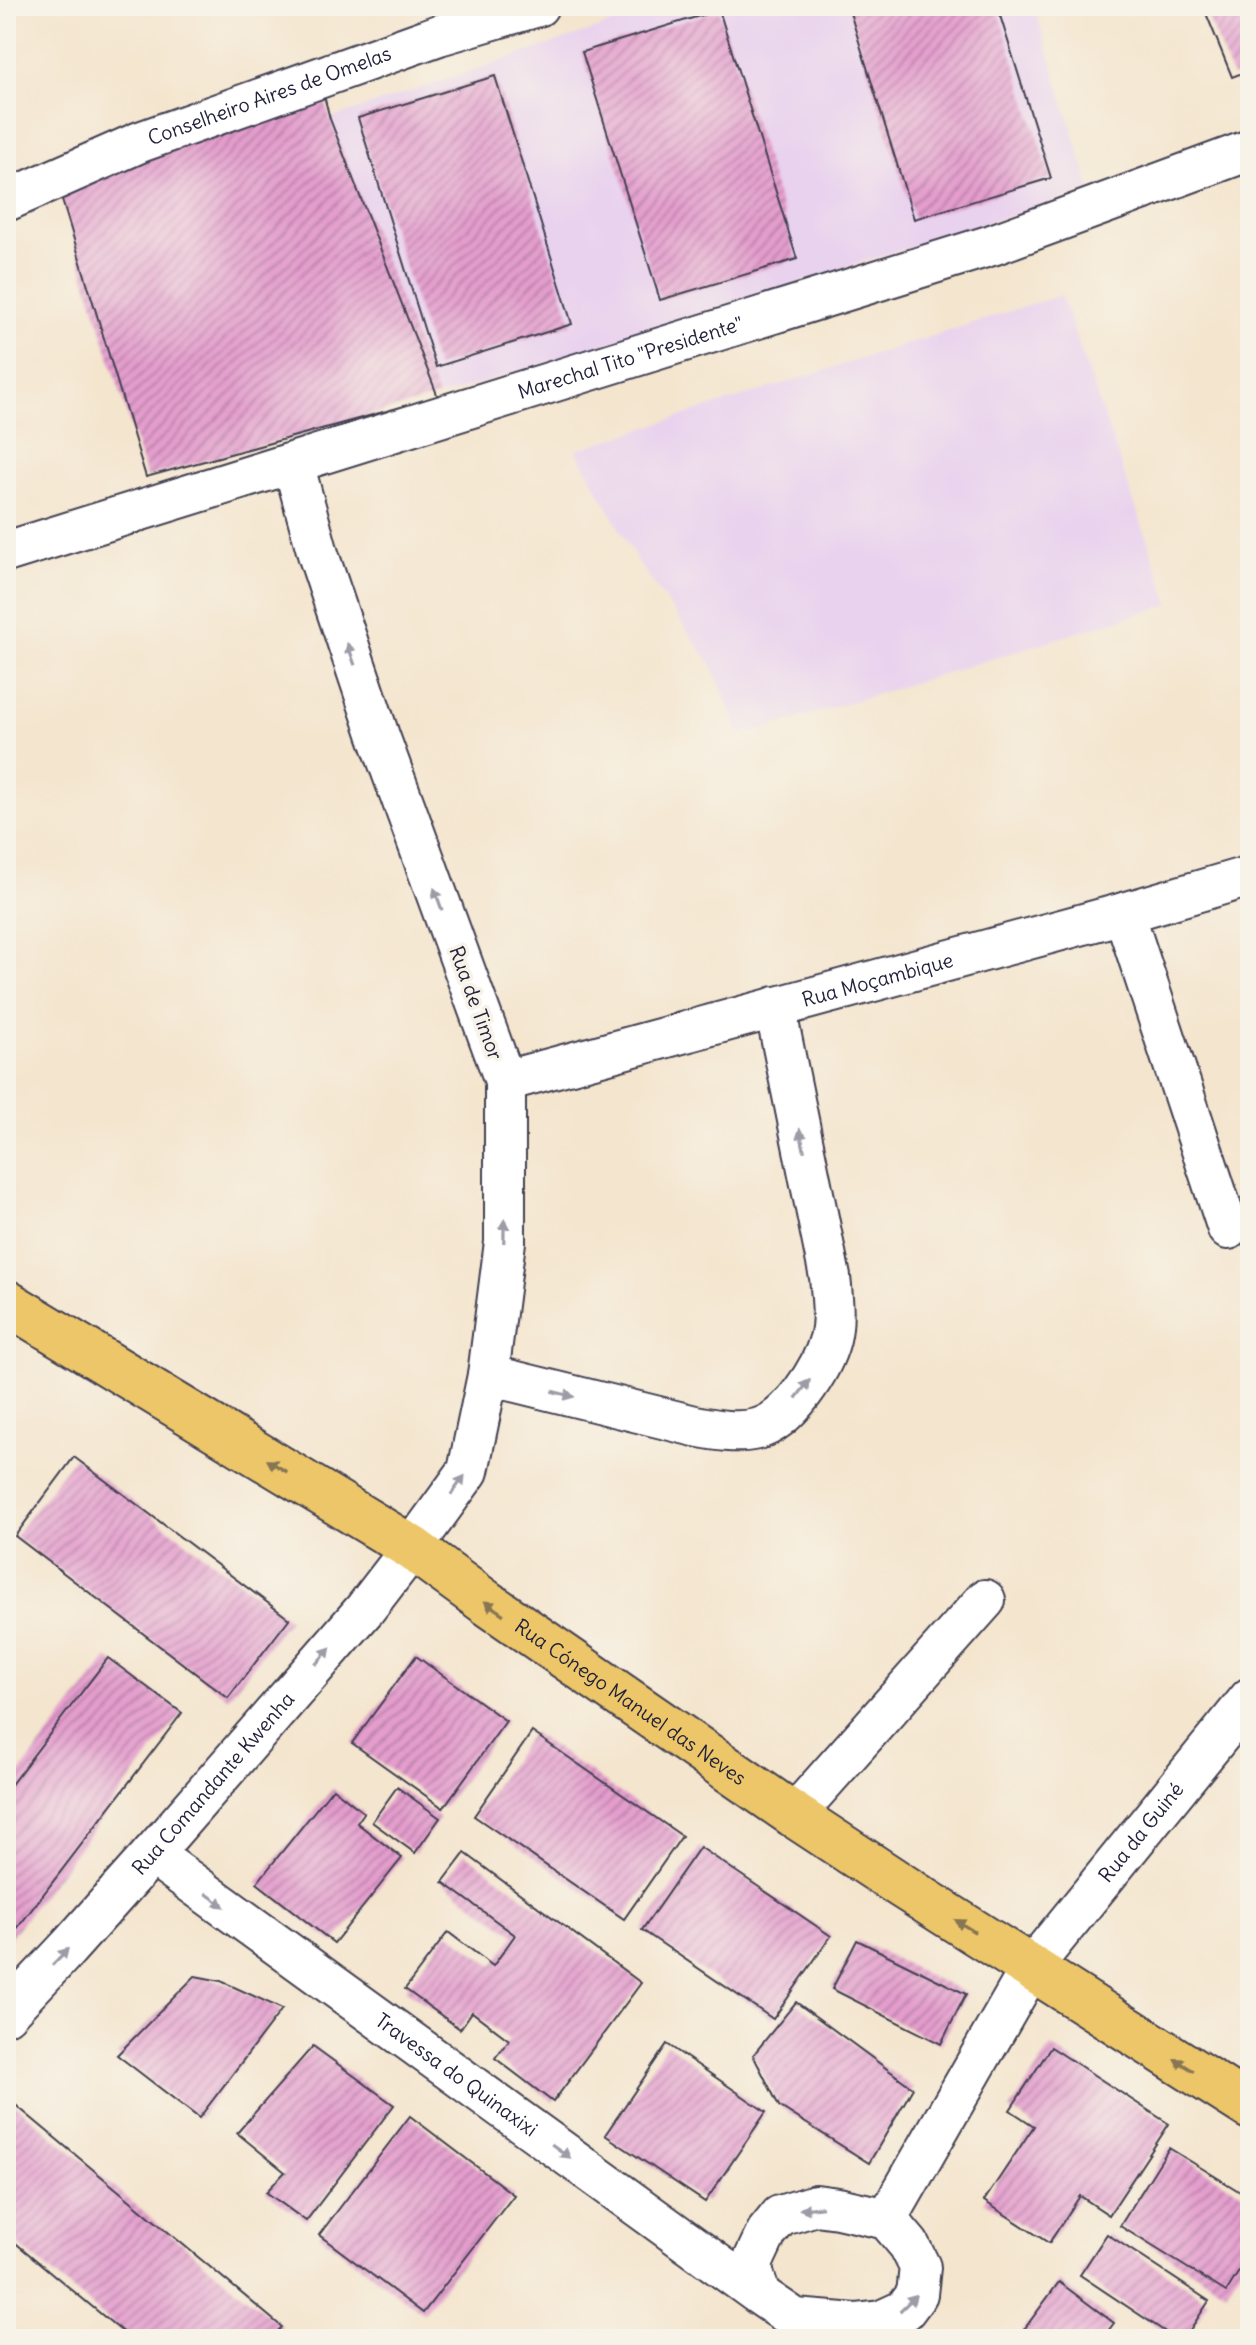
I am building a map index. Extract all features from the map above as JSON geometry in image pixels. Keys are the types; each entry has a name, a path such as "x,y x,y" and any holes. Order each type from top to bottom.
{"main road":[{"name":"Rua Cónego Manuel das Neves","path":"6,1302 412,1548 794,1815 1250,2107"}],"street":[{"name":"Conselheiro Aires de Omelas","path":"6,201 140,142 439,35 538,6"},
{"name":"Marechal Tito \"Presidente\"","path":"6,552 992,245 1250,150"},
{"name":"Rua de Timor","path":"293,463 318,554 379,736 505,1081 505,1242 488,1375 468,1471 412,1548"},
{"name":"Rua Moçambique","path":"505,1081 1250,876"},
{"path":"1124,913 1228,1229"},
{"path":"488,1375 729,1432 760,1428 784,1413 802,1392 818,1369 830,1339 833,1313 830,1277 775,1007"},
{"name":"Rua Comandante Kwenha","path":"6,2014 152,1854 365,1609 412,1548"},
{"path":"794,1815 985,1600"},
{"name":"Rua da Guiné","path":"887,2219 1031,1968 1250,1698"},
{"name":"Travessa do Quinaxixi","path":"152,1854 760,2295"},
{"path":"816,2205 887,2219 909,2245 920,2267 917,2294 905,2310 881,2321 856,2324 795,2319 760,2295 751,2266 767,2232 780,2216 816,2205"}],"shaded area":[{"path":"664,6 1034,6 1091,190 438,397 330,119"},
{"path":"1061,295 1170,604 740,736 712,665 638,562 576,450"}],"building":[{"path":"848,6 997,6 1051,178 914,219"},
{"path":"1203,6 1250,6 1250,70 1232,77"},
{"path":"719,10 797,259 660,300 582,52"},
{"path":"495,76 572,324 436,367 358,118"},
{"path":"320,80 330,119 438,397 146,477 59,190"},
{"path":"74,1457 289,1619 228,1698 15,1536"},
{"path":"416,1656 506,1721 443,1808 352,1743"},
{"path":"108,1658 182,1713 6,1943 6,1791"},
{"path":"532,1732 682,1836 624,1919 474,1816"},
{"path":"397,1787 440,1818 415,1853 372,1822"},
{"path":"333,1788 364,1813 357,1823 402,1858 334,1943 257,1883"},
{"path":"700,1847 831,1936 773,2019 642,1930"},
{"path":"465,1853 641,1983 553,2102 495,2058 509,2040 472,2012 460,2029 405,1989 448,1932 493,1966 515,1935 443,1882"},
{"path":"857,1940 966,1994 941,2044 832,1989"},
{"path":"195,1976 221,1981 282,2009 199,2118 117,2055"},
{"path":"796,2002 913,2088 869,2163 779,2106 753,2055"},
{"path":"667,2044 766,2112 705,2202 605,2135"},
{"path":"313,2046 394,2105 306,2221 266,2192 285,2172 237,2133"},
{"path":"1051,2047 1169,2124 1109,2215 1080,2196 1049,2243 984,2201 1034,2126 1010,2110"},
{"path":"6,2097 282,2327 271,2339 131,2339 6,2235"},
{"path":"410,2116 514,2195 423,2313 319,2235"},
{"path":"1169,2148 1250,2198 1250,2254 1226,2292 1120,2226"},
{"path":"1107,2234 1209,2301 1184,2339 1176,2339 1080,2275"},
{"path":"1059,2282 1114,2323 1102,2339 1017,2339"}]}
